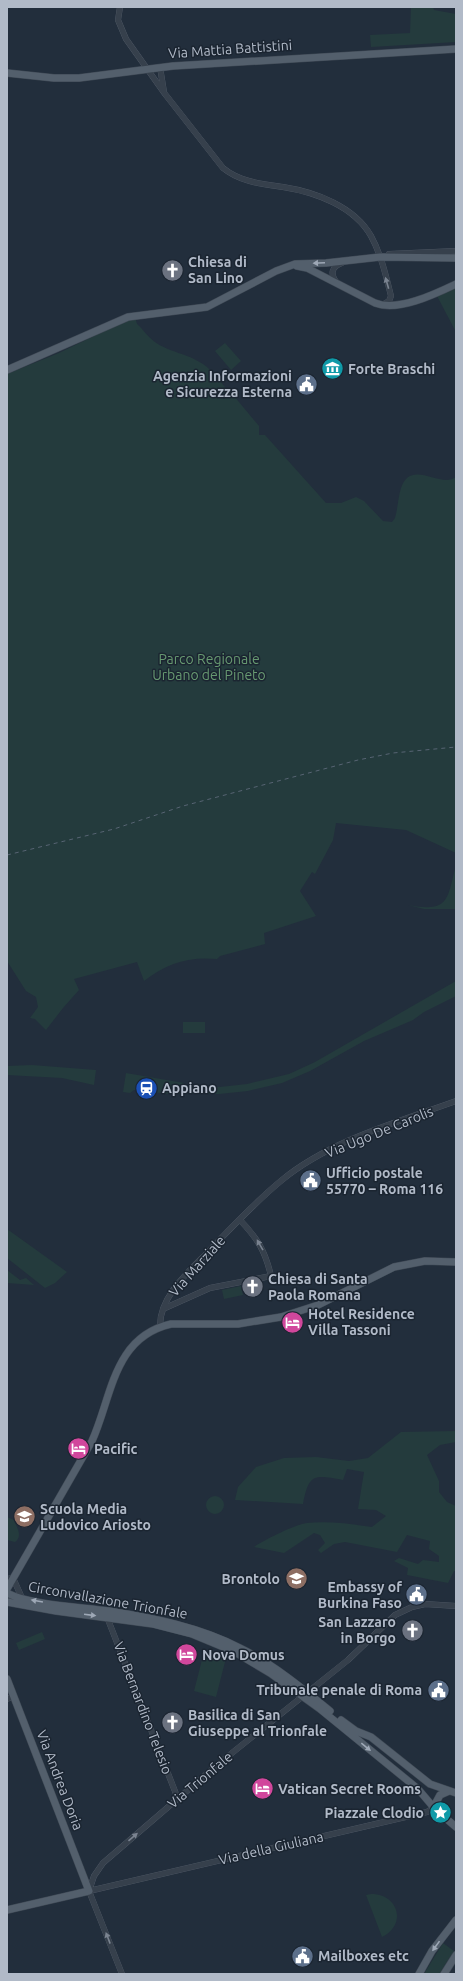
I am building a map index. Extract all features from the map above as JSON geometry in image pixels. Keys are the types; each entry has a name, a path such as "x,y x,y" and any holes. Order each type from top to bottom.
{"main road":[{"name":"Via Mattia Battistini","path":"7,73 76,78 147,70 160,67 456,49"},
{"path":"7,370 128,317 207,307 276,271 293,265 380,257 456,258"},
{"path":"293,265 307,268 382,305 395,305 420,299 456,284"},
{"path":"7,1589 10,1579 89,1447 101,1420 116,1372 121,1361 139,1340 160,1327 185,1323 244,1324 281,1317 318,1305 394,1267 421,1261 456,1262"},
{"name":"Circonvallazione Trionfale","path":"7,1593 22,1598 116,1612 187,1627 241,1648 274,1668 306,1694"},
{"name":"Circonvallazione Trionfale","path":"7,1602 56,1611 153,1624 185,1632 210,1641 250,1660 306,1694"},
{"name":"Via Andrea Doria","path":"7,1679 10,1698 89,1891"},
{"path":"306,1694 352,1728 371,1737 426,1781 434,1786 454,1792"},
{"path":"306,1694 418,1789 430,1810 456,1827"},
{"path":"430,1810 440,1794 454,1792"},
{"path":"7,1910 89,1891"},
{"path":"419,1974 432,1951 456,1920"},
{"path":"444,1974 456,1956"}],"street":[{"path":"120,7 118,20 121,32 165,94 214,158 226,170 248,181 304,191 340,206 351,214 368,232 380,257 391,296 389,301 382,305"},
{"path":"160,67 165,94"},
{"path":"380,257 388,254 456,251"},
{"path":"338,284 333,277 332,271 335,266 346,261"},
{"name":"Via Ugo De Carolis","path":"240,1220 282,1179 329,1151 370,1132 456,1101"},
{"path":"163,1309 210,1288 271,1276 262,1247 240,1220"},
{"name":"Via Marziale","path":"160,1327 163,1309 186,1274 240,1220"},
{"path":"10,1579 22,1598"},
{"name":"Via Trionfale","path":"89,1891 94,1876 103,1863 217,1765 348,1660 397,1613 412,1607 428,1604 456,1606"},
{"name":"Via Bernardino Telesio","path":"107,1617 178,1799"},
{"name":"Via della Giuliana","path":"89,1891 430,1810"},
{"path":"89,1891 122,1974"}],"green space":[{"path":"411,7 433,7 434,10 456,14 456,42 371,47 370,35 410,33"},
{"path":"456,288 456,332 437,296"},
{"name":"Parco Regionale Urbano del Pineto","path":"136,319 138,325 156,343 195,359 210,370 259,426 259,435 265,435 326,503 341,503 356,497 364,501 383,521 392,522 395,518 401,488 406,479 412,475 419,474 442,480 449,480 456,477 456,853 406,830 336,823 333,840 315,874 312,872 300,891 316,916 264,933 265,944 220,956 217,959 207,958 178,962 160,970 144,981 137,962 74,979 79,990 46,1030 35,1019 30,1018 38,1007 36,997 26,991 7,961 7,374 59,353 123,322"},
{"path":"225,343 241,361 231,370 215,351"},
{"path":"456,865 456,909 424,909 408,905 432,907 439,905 444,901 451,887"},
{"path":"456,981 456,996 424,1012 413,1020 364,1041 310,1071 282,1083 248,1091 219,1094 170,1094 134,1090 130,1093 123,1092 126,1073 184,1083 184,1087 220,1087 247,1084 289,1074 315,1062"},
{"path":"183,1022 205,1022 205,1033 183,1033"},
{"path":"32,1065 96,1070 94,1085 62,1078 7,1075 7,1066"},
{"path":"7,1229 67,1272 55,1283 45,1288 7,1258"},
{"path":"7,1270 20,1280 26,1278 34,1285 7,1283"},
{"path":"241,1286 243,1295 224,1299 222,1290"},
{"path":"456,1431 456,1442 440,1445 427,1455 439,1481 439,1492 447,1502 456,1506 456,1571 454,1571 448,1583 407,1575 408,1568 394,1561 399,1558 418,1564 423,1560 439,1562 439,1556 429,1549 430,1541 407,1535 397,1552 345,1542 334,1544 321,1553 318,1550 325,1543 320,1535 314,1533 284,1553 254,1547 301,1524 315,1522 372,1527 386,1516 376,1510 358,1509 364,1472 347,1469 343,1480 325,1477 314,1478 308,1486 303,1504 235,1500 238,1487 256,1467 284,1458 316,1457 349,1461 368,1458 401,1432"},
{"path":"215,1496 221,1499 224,1505 221,1511 215,1514 209,1511 206,1505 209,1499"},
{"path":"7,1517 14,1520 18,1529 19,1537 15,1542 7,1540"},
{"path":"42,1632 45,1639 19,1650 16,1643"},
{"path":"204,1652 226,1658 216,1697 194,1691"},
{"path":"366,1895 381,1895 388,1899 393,1904 396,1911 397,1918 395,1925 390,1932 382,1937"},
{"path":"443,1943 454,1951 439,1974 424,1974"}],"railway":[{"path":"7,855 114,829 183,806 358,760 393,753 456,747"}],"place":[{"name":"Chiesa di San Lino","path":"173,270"},
{"name":"Forte Braschi","path":"333,369"},
{"name":"Agenzia Informazioni e Sicurezza Esterna","path":"307,384"},
{"name":"Appiano","path":"147,1088"},
{"name":"Ufficio postale 55770 – Roma 116","path":"310,1181"},
{"name":"Chiesa di Santa Paola Romana","path":"253,1287"},
{"name":"Hotel Residence Villa Tassoni","path":"292,1322"},
{"name":"Pacific","path":"78,1449"},
{"name":"Scuola Media Ludovico Ariosto","path":"24,1517"},
{"name":"Brontolo","path":"296,1579"},
{"name":"Embassy of Burkina Faso","path":"417,1595"},
{"name":"San Lazzaro in Borgo","path":"412,1630"},
{"name":"Nova Domus","path":"186,1655"},
{"name":"Tribunale penale di Roma","path":"438,1690"},
{"name":"Basilica di San Giuseppe al Trionfale","path":"173,1723"},
{"name":"Vatican Secret Rooms","path":"262,1789"},
{"name":"Piazzale Clodio","path":"440,1813"},
{"name":"Mailboxes etc","path":"302,1956"}]}
